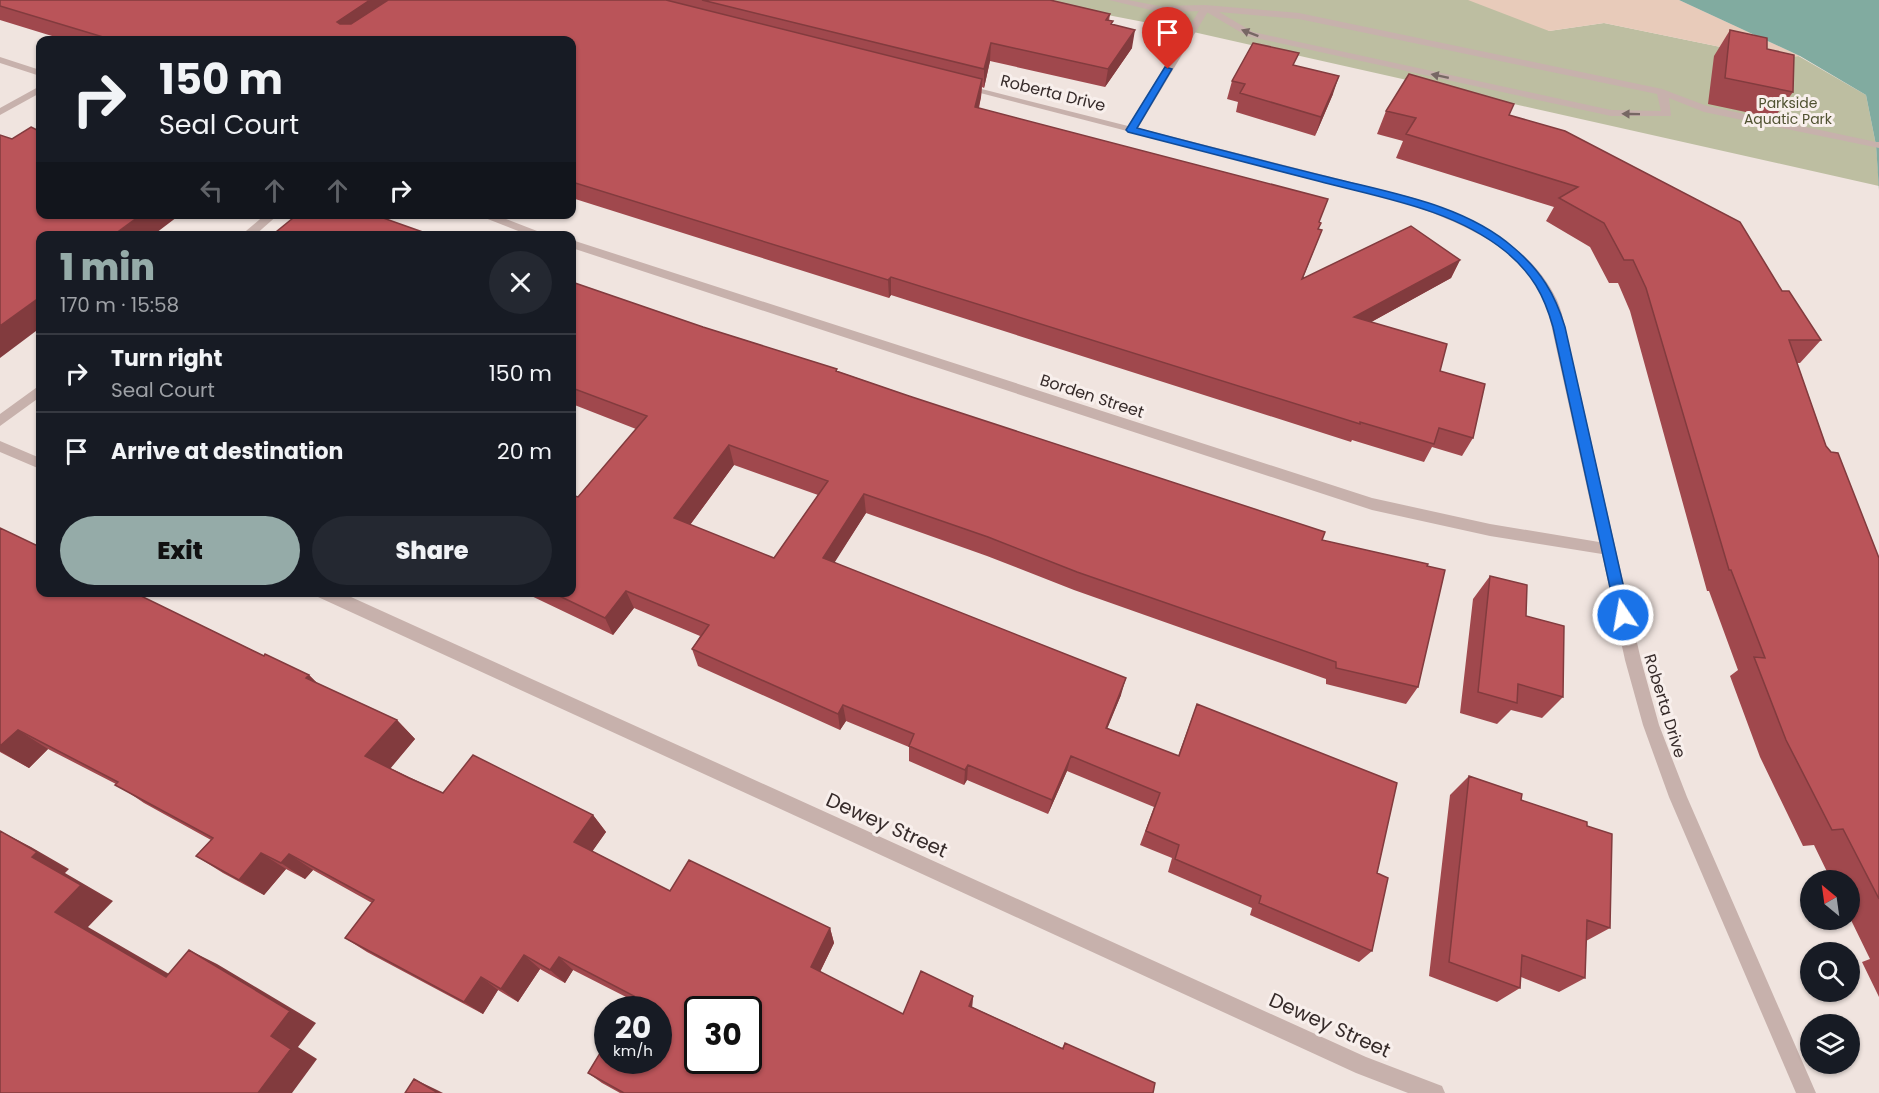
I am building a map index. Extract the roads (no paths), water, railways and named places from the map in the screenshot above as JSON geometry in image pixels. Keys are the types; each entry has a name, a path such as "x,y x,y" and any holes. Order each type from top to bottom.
{"street":[{"path":"1114,0 1159,9 1205,8 1299,16 1662,92 1704,109 1876,145"},
{"path":"1205,8 1250,34 1611,113 1667,114 1662,92"},
{"path":"1131,130 1205,8"},
{"path":"0,60 36,72"},
{"name":"Roberta Drive","path":"947,84 1410,200 1448,213 1473,225 1510,249 1535,274 1551,300 1633,660 1655,735 1678,798 1806,1093"},
{"path":"0,112 36,90"},
{"path":"252,231 268,219"},
{"path":"495,219 529,231"},
{"name":"Borden Street","path":"576,245 1372,504 1437,522 1609,549"},
{"path":"0,421 36,393"},
{"path":"0,446 36,462"},
{"name":"Dewey Street","path":"334,597 1363,1066 1435,1093"}],"water":[{"path":"1679,0 1879,0 1879,190 1876,145 1866,95 1800,56"}],"park label":[{"name":"Parkside Aquatic Park","path":"1788,112"}]}
